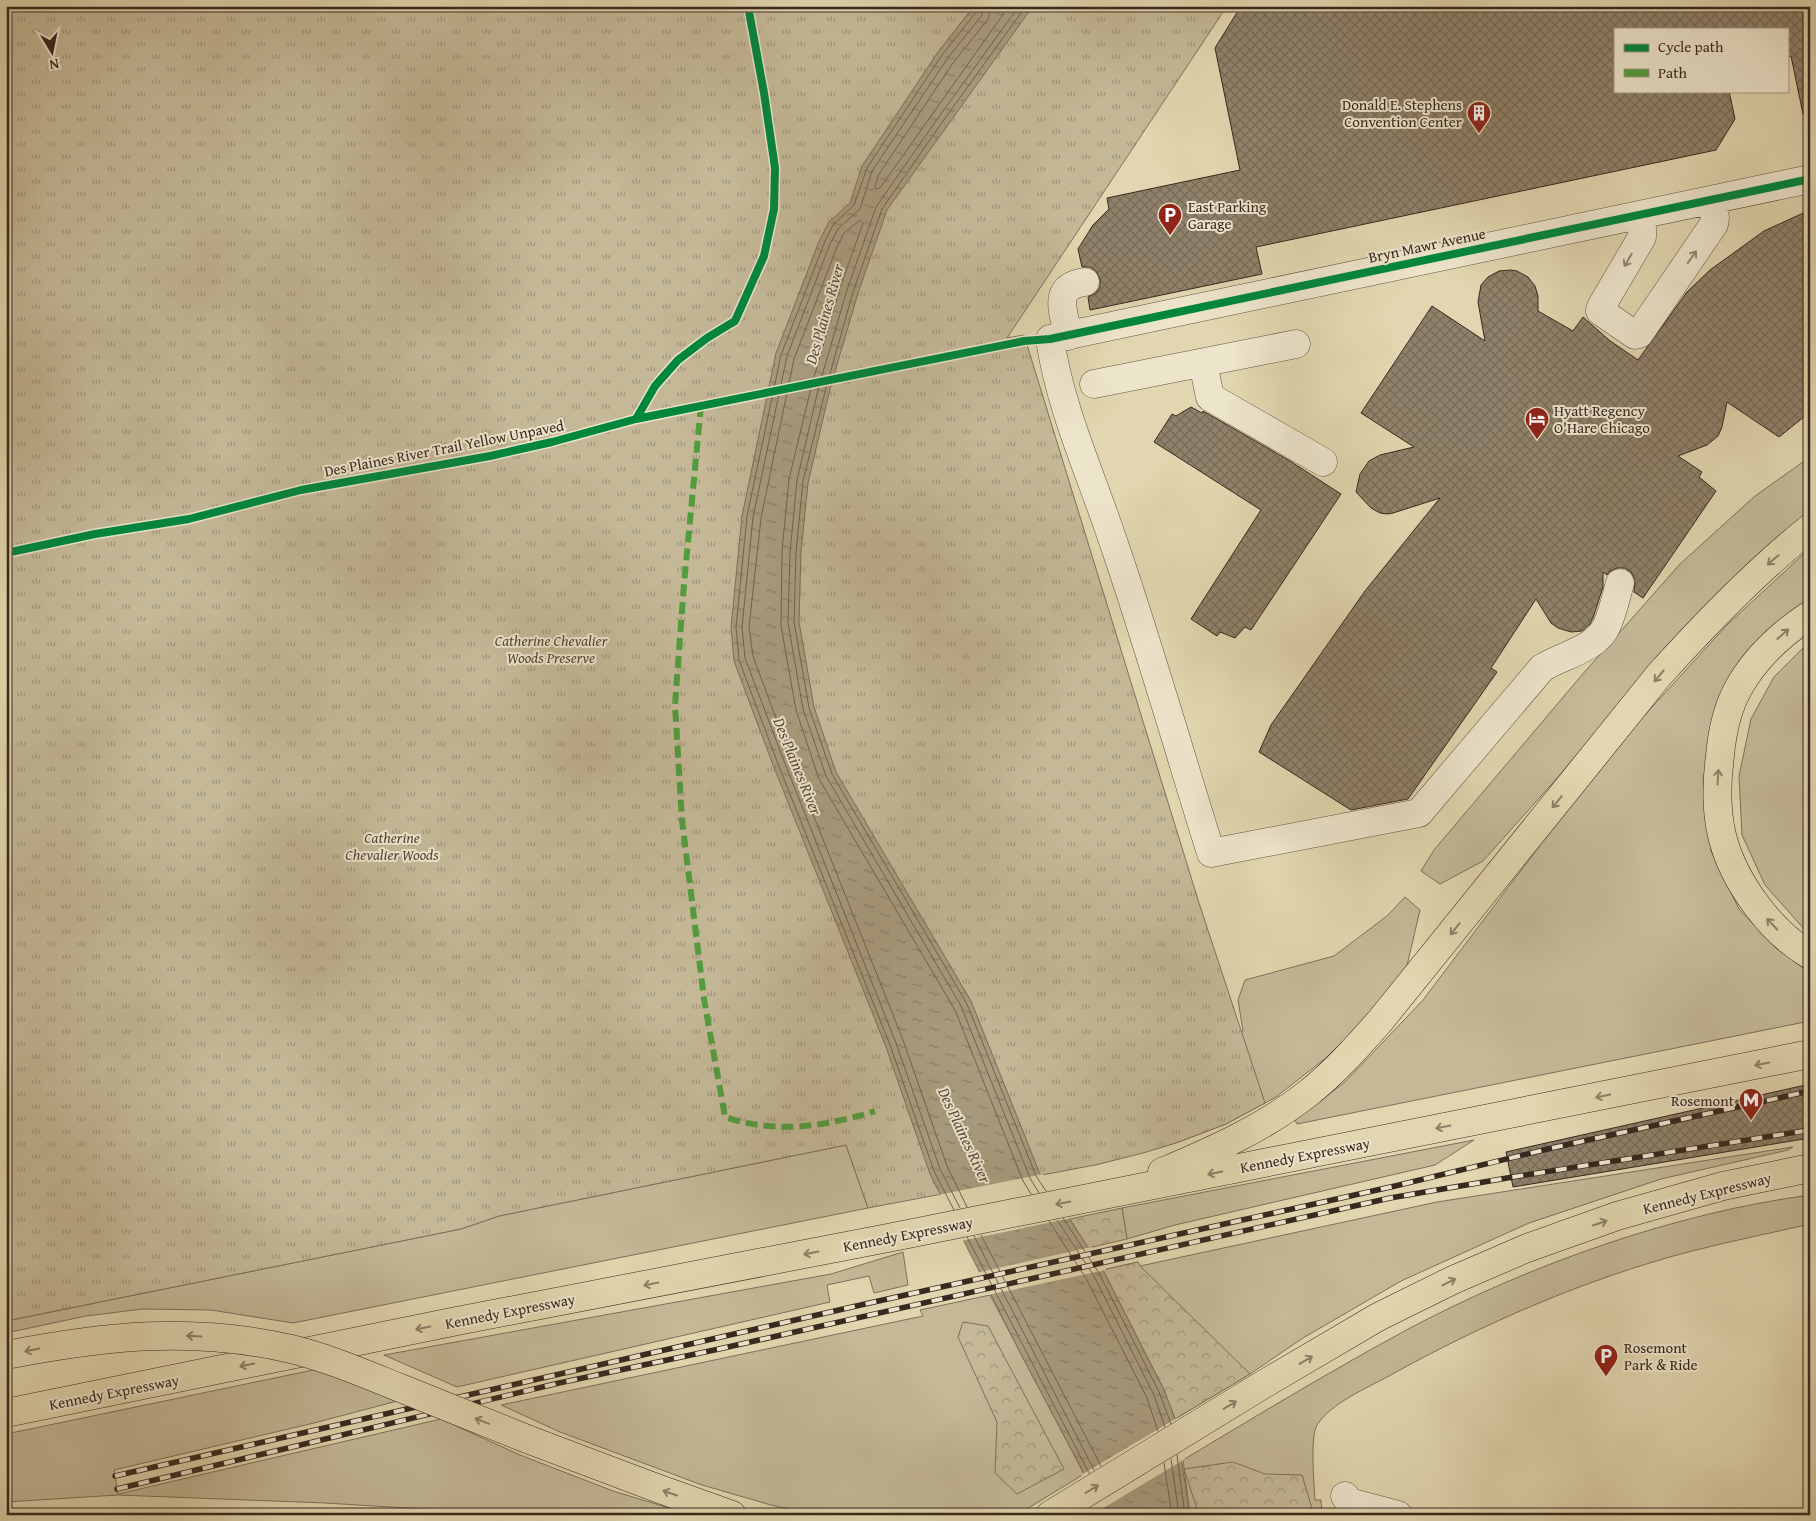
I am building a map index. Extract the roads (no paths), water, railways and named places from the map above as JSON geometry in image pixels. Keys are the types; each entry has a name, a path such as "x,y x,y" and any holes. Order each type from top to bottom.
{"highway":[{"path":"1111,1193 1234,1140 1307,1095 1340,1065 1380,1022 1659,675 1704,625 1810,528"},
{"path":"1810,615 1788,630 1766,650 1739,688 1729,708 1722,739 1717,794 1727,856 1735,873 1769,922 1785,938 1810,955"},
{"name":"Kennedy Expressway","path":"6,1414 452,1322 893,1237 1810,1054"},
{"name":"Kennedy Expressway","path":"1050,1515 1264,1384 1378,1317 1453,1280 1527,1248 1617,1216 1723,1186 1810,1168"},
{"path":"6,1354 99,1339 141,1335 220,1337 256,1342 328,1360 654,1488 732,1515"},
{"path":"6,1405 176,1380"}],"street":[{"name":"Bryn Mawr Avenue","path":"1057,346 1283,289 1810,180"},
{"path":"1638,216 1642,227 1642,237 1600,310 1635,334 1638,334 1714,224 1716,218 1712,200"},
{"path":"1084,282 1074,283 1066,288 1062,296 1057,346 1085,429 1081,454 1112,538 1211,853 1419,813 1542,668 1587,646 1607,627 1620,583"},
{"path":"1094,384 1296,344"},
{"path":"1203,363 1210,397 1323,462"},
{"path":"1345,1496 1349,1502 1398,1515"}],"water":[{"name":"Des Plaines River","path":"974,6 1033,6 887,210 858,293 830,389 808,483 801,552 799,622 814,707 836,772 971,1001 1040,1174 1103,1270 1164,1390 1175,1419 1190,1515 1106,1515 1022,1356 930,1174 886,1047 773,765 734,661 731,627 742,516 776,353 820,239 829,222 850,203 862,166 938,52"}],"railway":[{"path":"115,1476 865,1304 1810,1091"},
{"path":"117,1489 559,1383 719,1349 1390,1198 1810,1130"}],"place":[{"name":"Donald E. Stephens Convention Center","path":"1479,134"},
{"name":"East Parking Garage","path":"1170,236"},
{"name":"Hyatt Regency O'Hare Chicago","path":"1537,440"},
{"name":"Rosemont","path":"1751,1121"},
{"name":"Rosemont Park & Ride","path":"1606,1377"}],"park label":[{"name":"Catherine Chevalier Woods Preserve","path":"551,648"},
{"name":"Catherine Chevalier Woods","path":"392,846"}]}
